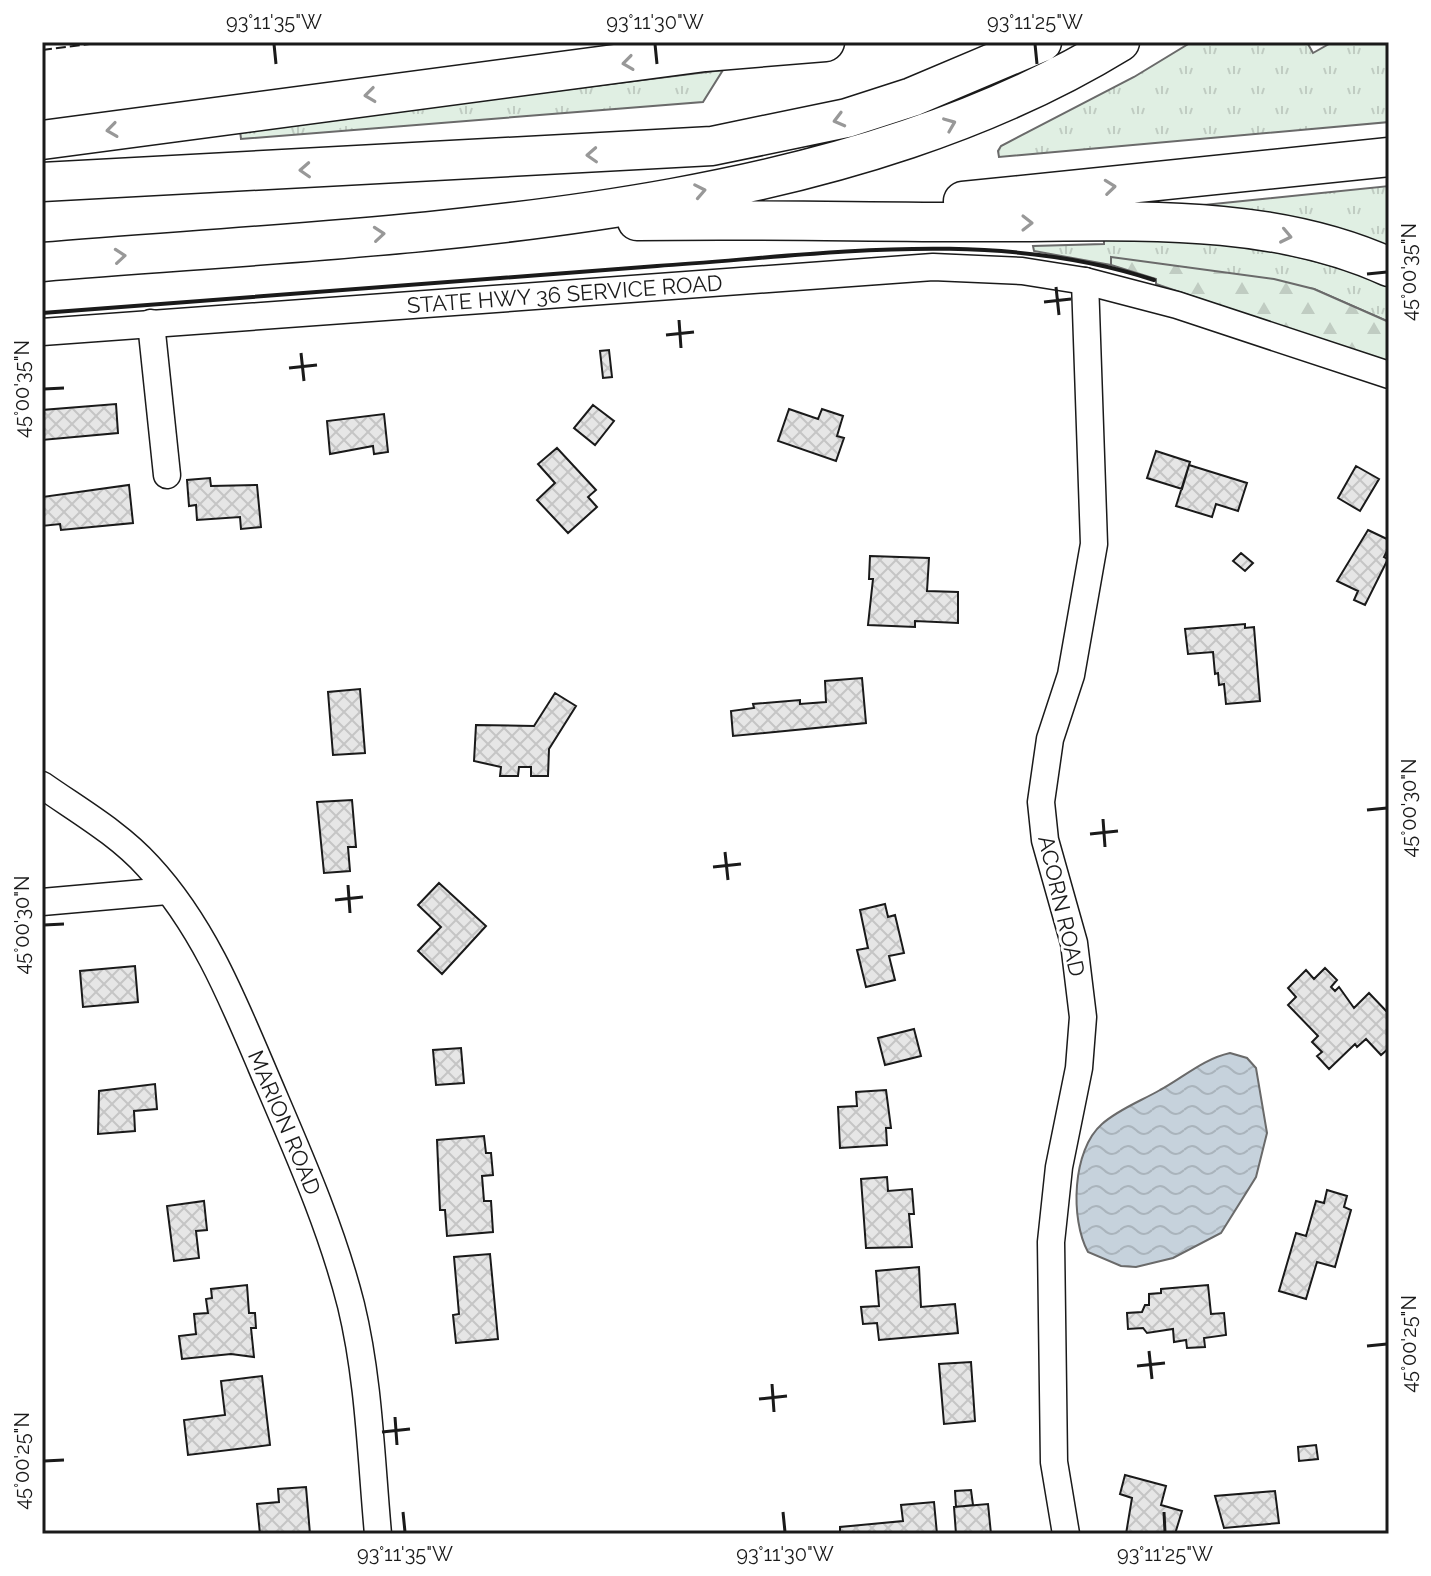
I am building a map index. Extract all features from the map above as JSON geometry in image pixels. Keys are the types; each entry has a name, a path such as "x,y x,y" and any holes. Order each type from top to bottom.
{"highway":[{"path":"42,140 705,52 825,42"},
{"path":"42,182 712,146 847,118 912,97 1042,42"},
{"path":"484,225 695,192 844,159 925,134 1005,102 1082,66 1120,42"},
{"path":"753,218 962,201 1389,157"},
{"path":"42,262 484,225 753,218 1214,226 1327,245 1389,267"}],"street":[{"name":"STATE HWY 36 SERVICE ROAD","path":"42,332 933,267 1022,271 1085,281 1177,305 1389,375"},
{"name":"ACORN ROAD","path":"1066,1534 1054,1462 1051,1242 1059,1167 1079,1068 1083,1017 1074,943 1045,840 1041,802 1050,739 1071,675 1094,544 1085,281"},
{"path":"151,323 167,475"},
{"name":"MARION ROAD","path":"42,785 132,849 194,923 236,1008 336,1250 362,1366 378,1534"},
{"path":"42,902 167,891"}],"green space":[{"path":"1190,43 1308,44 1313,53 1329,44 1389,44 1389,122 999,157 1001,146 1134,77"},
{"path":"723,70 703,102 241,139 240,130"},
{"path":"1389,186 1389,255 1194,206"},
{"path":"1104,238 1177,240 1249,247 1320,262 1389,286 1389,322 1314,289 1111,258 1111,265 1034,251 1033,246 1104,244"},
{"path":"1111,257 1274,279 1314,289 1389,322 1389,363 1156,284 1156,279 1111,265"}],"water":[{"path":"1230,1053 1247,1058 1256,1068 1267,1133 1256,1177 1221,1233 1173,1258 1136,1267 1121,1266 1088,1252 1078,1222 1077,1185 1085,1150 1092,1136 1102,1124 1123,1110 1202,1064"}],"building":[{"path":"609,350 612,377 603,378 600,351"},
{"path":"116,404 118,433 42,440 42,410"},
{"path":"593,405 614,421 595,445 574,428"},
{"path":"789,409 818,419 822,409 843,416 837,436 844,438 836,461 778,441"},
{"path":"384,414 388,452 374,454 373,446 330,454 327,421"},
{"path":"557,448 596,490 588,497 597,507 568,533 537,500 555,483 538,464"},
{"path":"1156,451 1190,462 1182,489 1147,478"},
{"path":"1189,465 1247,483 1238,511 1216,504 1212,517 1176,506"},
{"path":"1356,466 1379,479 1360,511 1338,498"},
{"path":"210,478 211,486 257,485 261,527 241,529 240,517 197,520 196,505 189,506 187,480"},
{"path":"129,485 133,523 61,530 60,524 42,526 42,497"},
{"path":"1368,530 1389,540 1389,547 1384,557 1388,559 1365,605 1354,600 1358,591 1337,581"},
{"path":"1241,553 1253,563 1245,571 1233,561"},
{"path":"870,556 929,558 927,591 958,592 958,623 915,621 915,627 868,625 873,579 869,579"},
{"path":"1245,624 1245,628 1254,627 1260,701 1226,704 1224,684 1219,685 1218,673 1215,674 1213,652 1188,654 1185,629"},
{"path":"862,678 866,723 733,736 731,711 754,708 753,704 800,700 800,704 826,702 825,681"},
{"path":"360,689 365,753 333,755 328,692"},
{"path":"555,693 576,706 549,749 548,776 531,776 531,767 519,767 518,776 500,776 501,767 474,761 476,725 534,726"},
{"path":"352,800 356,847 348,847 350,871 324,873 317,802"},
{"path":"439,883 486,926 442,974 418,951 441,927 418,905"},
{"path":"885,904 888,917 895,915 904,953 889,956 895,980 866,987 857,950 868,948 860,910"},
{"path":"135,966 138,1002 83,1007 80,971"},
{"path":"1325,968 1337,980 1331,987 1335,991 1339,987 1354,1008 1369,993 1389,1014 1389,1048 1381,1055 1366,1039 1357,1047 1355,1044 1329,1069 1317,1056 1322,1052 1312,1042 1318,1036 1288,1005 1296,997 1288,988 1306,970 1314,979"},
{"path":"914,1029 921,1056 885,1065 878,1038"},
{"path":"461,1048 464,1083 436,1085 433,1050"},
{"path":"155,1084 157,1109 134,1111 135,1131 98,1134 99,1091"},
{"path":"886,1090 891,1128 886,1128 887,1145 840,1148 838,1107 857,1106 856,1092"},
{"path":"484,1136 486,1153 491,1153 493,1175 482,1176 484,1201 491,1201 493,1232 447,1236 445,1210 440,1210 437,1140"},
{"path":"887,1177 888,1191 912,1189 914,1214 909,1214 912,1247 866,1248 861,1179"},
{"path":"1327,1190 1347,1196 1344,1207 1351,1210 1335,1267 1317,1262 1306,1299 1279,1291 1296,1233 1306,1236 1316,1201 1324,1203"},
{"path":"204,1201 207,1230 196,1231 199,1258 174,1261 167,1206"},
{"path":"490,1254 498,1339 456,1343 453,1315 459,1314 454,1257"},
{"path":"919,1267 921,1307 955,1304 958,1333 879,1340 877,1323 863,1324 861,1307 879,1306 876,1271"},
{"path":"247,1285 249,1313 255,1313 256,1328 251,1328 254,1357 231,1354 182,1359 179,1336 196,1334 194,1314 208,1313 206,1299 212,1298 211,1289"},
{"path":"1208,1285 1211,1314 1224,1313 1226,1335 1204,1338 1205,1347 1187,1348 1186,1340 1174,1342 1173,1329 1147,1333 1143,1328 1128,1329 1127,1313 1142,1312 1145,1305 1149,1305 1149,1294 1161,1293 1161,1289"},
{"path":"971,1362 975,1421 944,1424 939,1364"},
{"path":"262,1376 270,1445 188,1455 184,1420 225,1415 221,1381"},
{"path":"1316,1445 1318,1459 1299,1461 1298,1447"},
{"path":"1125,1475 1166,1486 1161,1505 1182,1511 1175,1534 1126,1534 1132,1498 1120,1494"},
{"path":"306,1487 310,1534 260,1534 257,1504 279,1502 278,1489"},
{"path":"971,1490 973,1505 956,1507 955,1491"},
{"path":"1275,1491 1279,1523 1224,1528 1215,1496"},
{"path":"934,1502 937,1534 840,1534 840,1527 903,1521 901,1505"},
{"path":"988,1504 991,1534 956,1534 954,1507"}],"fence":[{"path":"42,50 106,42"}],"wall":[{"path":"42,313 907,249 970,249 1032,254 1093,264 1154,280"}]}
